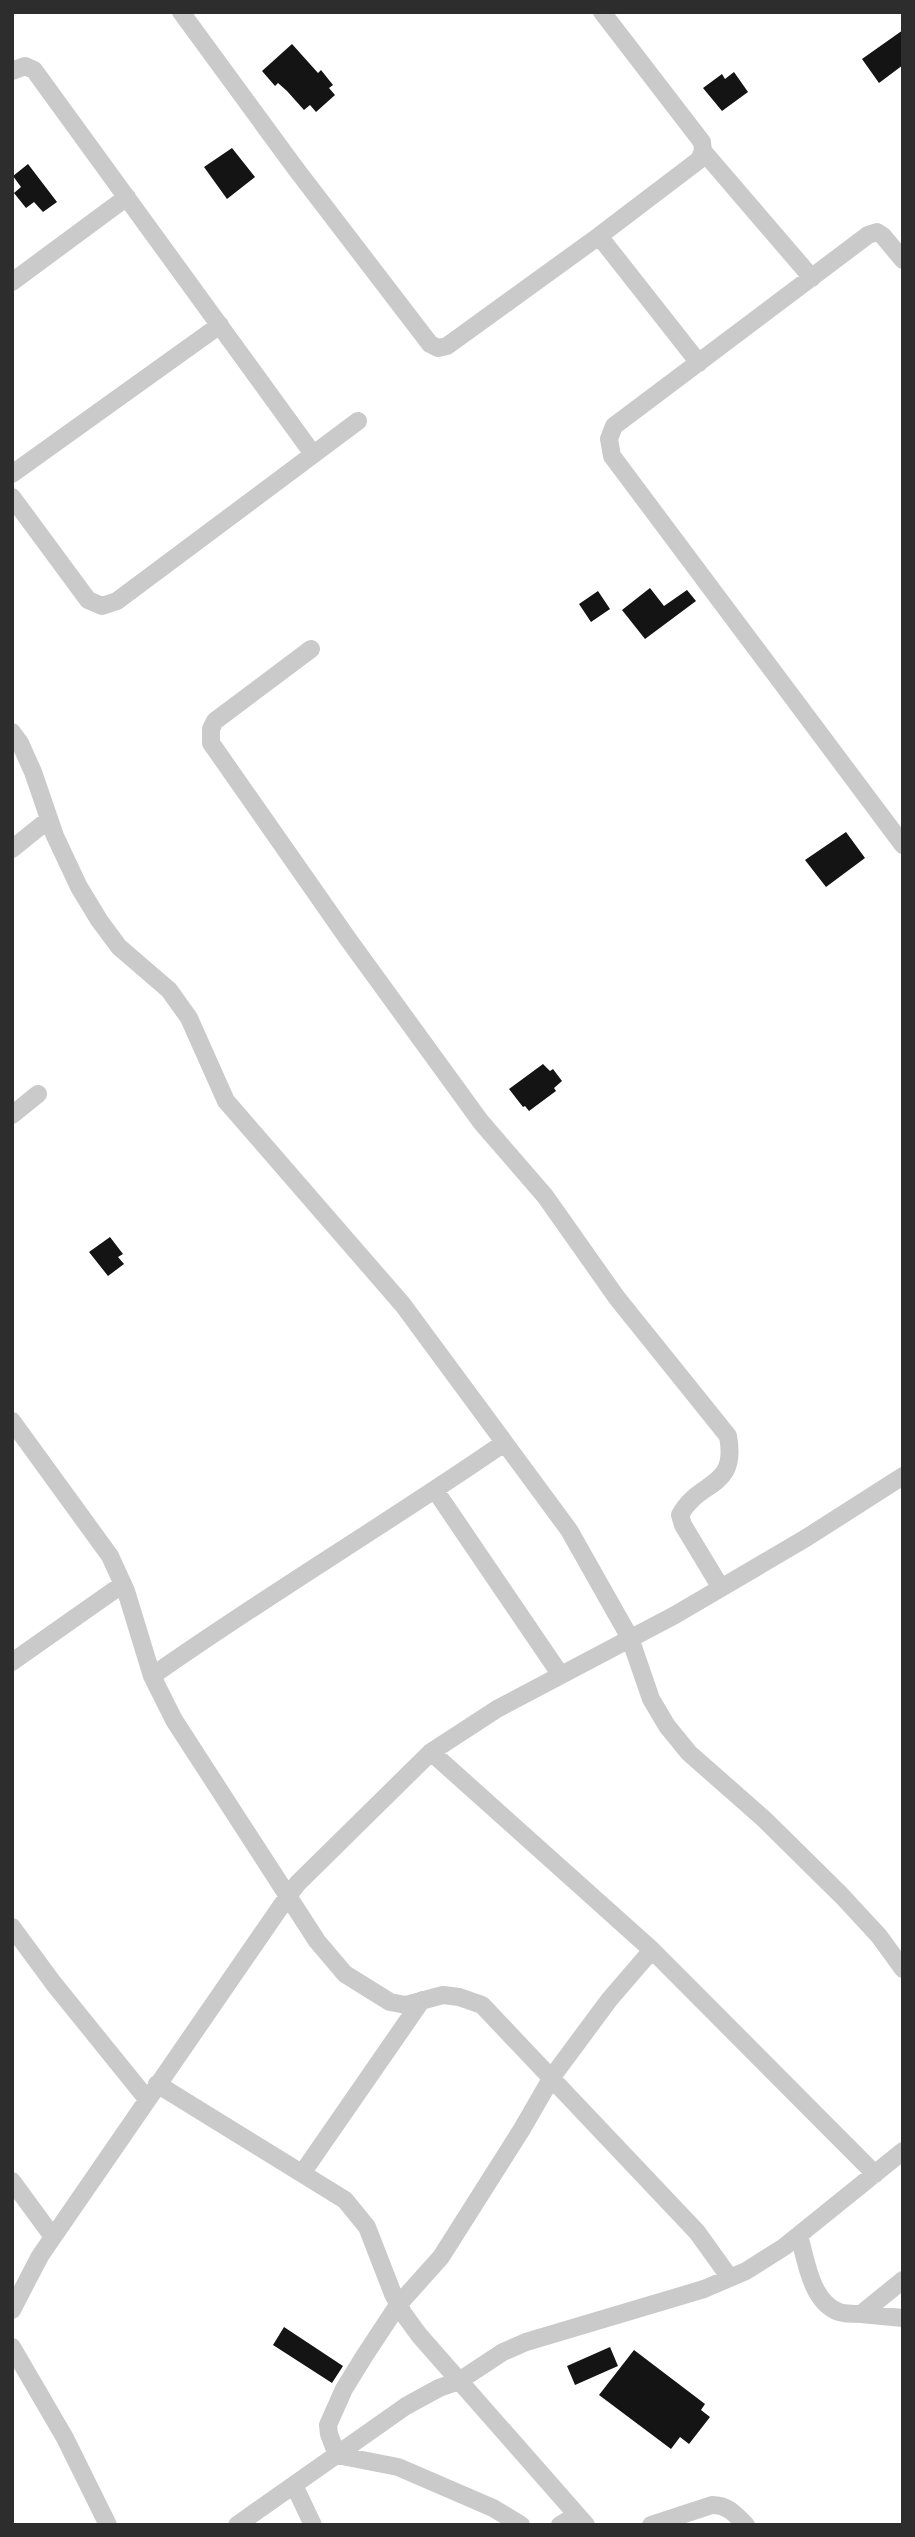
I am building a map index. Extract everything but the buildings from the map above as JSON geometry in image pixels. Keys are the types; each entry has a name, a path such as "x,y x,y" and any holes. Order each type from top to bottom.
{"street":[{"path":"181,12 429,344 438,348 447,346 699,160 703,151 702,142 602,12"},
{"path":"12,71 25,66 34,71 313,454"},
{"path":"703,151 813,278"},
{"path":"12,282 127,197"},
{"path":"903,260 883,236 877,232 868,235 614,426 609,439 612,456 903,845"},
{"path":"599,236 699,363"},
{"path":"12,474 220,325"},
{"path":"12,497 88,600 103,606 117,601 358,421"},
{"path":"311,649 215,721 211,729 211,743 348,939 481,1122 545,1196 617,1298 728,1436 731,1453 728,1468 720,1478 685,1505 680,1515 683,1525 721,1588"},
{"path":"12,732 33,772 48,820 79,887 99,920 119,947 169,990 189,1018 226,1101 402,1305 569,1530 630,1638 651,1699 667,1726 689,1752 764,1819 842,1896 879,1936 903,1969"},
{"path":"12,849 48,820"},
{"path":"12,1115 38,1094"},
{"path":"12,1421 110,1556 123,1584 152,1676 180,1730 317,1941 345,1974 390,2002 406,2005 443,1995 482,2005 697,2232 730,2278"},
{"path":"152,1676 233,1619 504,1443"},
{"path":"12,2310 40,2256 288,1896 431,1752 497,1709 721,1588 903,1476"},
{"path":"435,1490 560,1674"},
{"path":"12,1661 123,1584"},
{"path":"431,1752 652,1950 875,2174"},
{"path":"12,1927 54,1984 147,2099"},
{"path":"337,2455 329,2434 331,2416 344,2389 398,2305 440,2257 552,2077 609,2000 652,1950"},
{"path":"303,2172 422,2000"},
{"path":"157,2084 345,2200 367,2227 398,2305 419,2335 581,2520 560,2525"},
{"path":"237,2525 406,2406 439,2388 459,2381 503,2352 526,2342 704,2289 746,2271 799,2235 903,2151"},
{"path":"12,2180 53,2237"},
{"path":"799,2235 815,2289 826,2306 841,2313 903,2318"},
{"path":"861,2314 903,2280"},
{"path":"12,2347 65,2438 108,2525"},
{"path":"337,2455 398,2467 493,2508 521,2525"},
{"path":"294,2486 313,2525"},
{"path":"651,2525 712,2505 722,2505 747,2525"}]}
